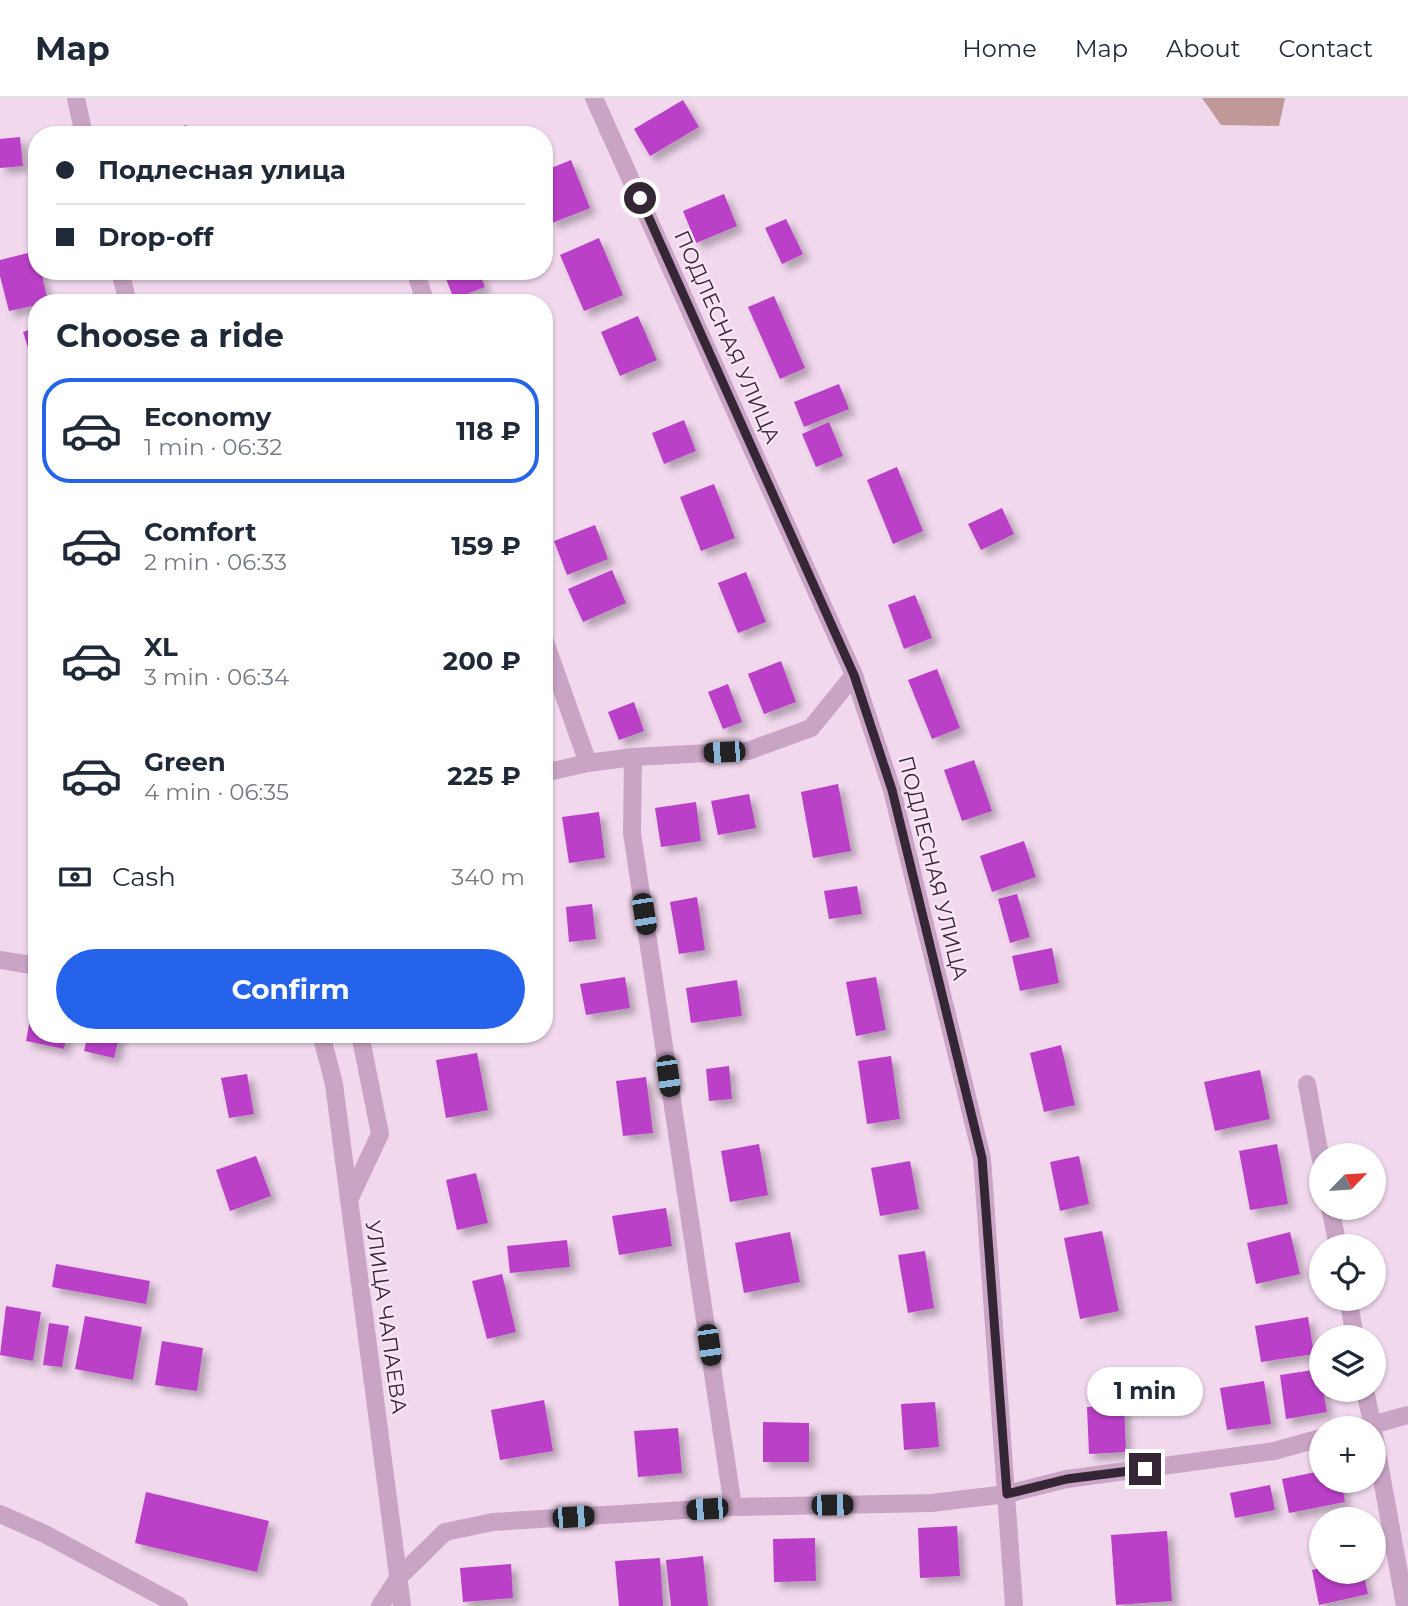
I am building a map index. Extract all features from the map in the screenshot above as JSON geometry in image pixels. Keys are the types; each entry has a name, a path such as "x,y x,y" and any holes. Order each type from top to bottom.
{"street":[{"path":"76,98 82,126"},
{"name":"ПОДЛЕСНАЯ УЛИЦА","path":"594,98 854,675 892,790 982,1158 1014,1606"},
{"path":"553,664 588,763"},
{"path":"553,771 633,757 748,751 811,728 854,675"},
{"path":"633,757 632,833 733,1507"},
{"path":"0,960 28,965"},
{"name":"УЛИЦА ЧАПАЕВА","path":"323,1043 334,1084 402,1606"},
{"path":"348,1202 380,1134 362,1043"},
{"path":"1307,1084 1318,1143"},
{"path":"1386,1423 1408,1415"},
{"path":"380,1606 399,1577 445,1532 493,1522 733,1507 932,1503 1007,1494 1067,1479 1274,1451 1309,1441"},
{"path":"1383,1493 1405,1606"},
{"path":"0,1514 45,1534 179,1606"}],"shaded area":[{"path":"1202,98 1285,98 1279,126 1221,125"}],"building":[{"path":"683,100 699,127 650,156 634,129"},
{"path":"20,137 23,166 0,168 0,139"},
{"path":"571,160 590,208 553,223 553,167"},
{"path":"724,194 737,226 696,243 683,211"},
{"path":"786,219 803,254 782,264 765,228"},
{"path":"599,238 623,295 584,311 560,255"},
{"path":"28,253 28,280 43,280 46,294 28,294 28,307 9,311 0,276 0,260"},
{"path":"447,280 482,280 485,287 467,294 452,294"},
{"path":"774,296 805,368 780,379 748,307"},
{"path":"638,316 657,360 620,376 601,332"},
{"path":"28,330 28,347 23,332"},
{"path":"839,384 849,409 804,427 794,402"},
{"path":"684,420 696,451 664,464 652,433"},
{"path":"829,422 843,456 816,467 802,434"},
{"path":"897,467 923,531 893,544 867,480"},
{"path":"714,484 735,538 701,551 680,497"},
{"path":"1002,508 1014,534 981,550 968,524"},
{"path":"595,525 608,559 567,575 554,541"},
{"path":"612,570 626,603 583,622 568,589"},
{"path":"746,572 766,622 738,633 718,583"},
{"path":"915,595 932,638 904,649 888,605"},
{"path":"781,661 796,702 764,714 748,674"},
{"path":"937,669 960,728 932,739 908,680"},
{"path":"728,684 742,722 723,729 708,692"},
{"path":"634,702 644,731 619,740 608,712"},
{"path":"974,760 992,811 962,821 944,770"},
{"path":"838,784 851,851 813,858 801,792"},
{"path":"749,794 756,828 718,835 711,801"},
{"path":"696,802 701,841 661,847 655,808"},
{"path":"599,812 605,858 569,863 562,817"},
{"path":"1024,841 1036,877 992,892 980,856"},
{"path":"857,886 862,914 829,919 824,891"},
{"path":"1017,894 1030,937 1010,943 998,899"},
{"path":"697,897 705,950 679,954 670,902"},
{"path":"592,904 596,939 569,942 566,907"},
{"path":"1052,948 1059,983 1020,991 1012,956"},
{"path":"625,977 630,1008 586,1015 580,984"},
{"path":"876,977 886,1030 856,1036 846,982"},
{"path":"737,980 742,1016 691,1023 686,988"},
{"path":"36,1043 65,1043 64,1049"},
{"path":"86,1043 118,1043 114,1058 84,1051"},
{"path":"1061,1045 1075,1105 1044,1112 1030,1053"},
{"path":"477,1053 488,1110 446,1118 436,1060"},
{"path":"891,1056 900,1119 867,1124 858,1061"},
{"path":"729,1066 732,1099 709,1101 706,1069"},
{"path":"1260,1070 1270,1119 1215,1131 1204,1082"},
{"path":"247,1074 254,1114 229,1118 221,1078"},
{"path":"646,1077 653,1133 623,1136 616,1081"},
{"path":"759,1144 768,1195 730,1202 721,1151"},
{"path":"1277,1144 1288,1204 1250,1210 1239,1151"},
{"path":"256,1156 271,1196 230,1211 216,1170"},
{"path":"1079,1156 1089,1204 1060,1211 1050,1162"},
{"path":"910,1161 919,1209 880,1216 871,1168"},
{"path":"476,1173 488,1223 457,1230 446,1180"},
{"path":"666,1208 672,1246 619,1255 612,1216"},
{"path":"1102,1231 1119,1311 1080,1319 1064,1238"},
{"path":"790,1232 800,1282 744,1293 735,1243"},
{"path":"1290,1232 1300,1274 1256,1284 1247,1243"},
{"path":"567,1240 570,1267 510,1273 507,1246"},
{"path":"925,1251 934,1308 908,1313 898,1255"},
{"path":"56,1264 150,1281 146,1304 52,1287"},
{"path":"502,1274 516,1332 487,1339 472,1281"},
{"path":"6,1306 41,1312 33,1361 0,1355"},
{"path":"85,1316 142,1327 133,1380 75,1369"},
{"path":"1308,1317 1309,1355 1261,1362 1255,1326"},
{"path":"49,1323 69,1326 62,1367 43,1365"},
{"path":"162,1341 203,1348 197,1391 155,1385"},
{"path":"1309,1371 1309,1402 1325,1402 1327,1412 1286,1419 1280,1375"},
{"path":"1264,1381 1271,1424 1227,1430 1220,1388"},
{"path":"544,1400 553,1451 500,1460 491,1410"},
{"path":"935,1402 939,1447 904,1450 901,1404"},
{"path":"1124,1405 1126,1452 1089,1454 1087,1407"},
{"path":"763,1422 809,1423 809,1462 763,1462"},
{"path":"678,1428 682,1473 638,1477 634,1431"},
{"path":"1309,1473 1309,1493 1343,1493 1345,1502 1289,1513 1282,1479"},
{"path":"1270,1485 1275,1510 1235,1518 1230,1493"},
{"path":"146,1492 269,1521 257,1572 135,1543"},
{"path":"957,1526 960,1576 920,1578 918,1528"},
{"path":"1167,1531 1172,1601 1116,1605 1111,1535"},
{"path":"815,1538 816,1581 774,1582 773,1539"},
{"path":"703,1556 708,1606 671,1606 666,1560"},
{"path":"660,1558 663,1606 619,1606 615,1561"},
{"path":"511,1564 513,1598 463,1602 460,1568"},
{"path":"1315,1584 1366,1584 1368,1594 1319,1605"}],"route":[{"path":"640,198 854,675 892,790 982,1158 1007,1494 1067,1479 1145,1469"}]}
